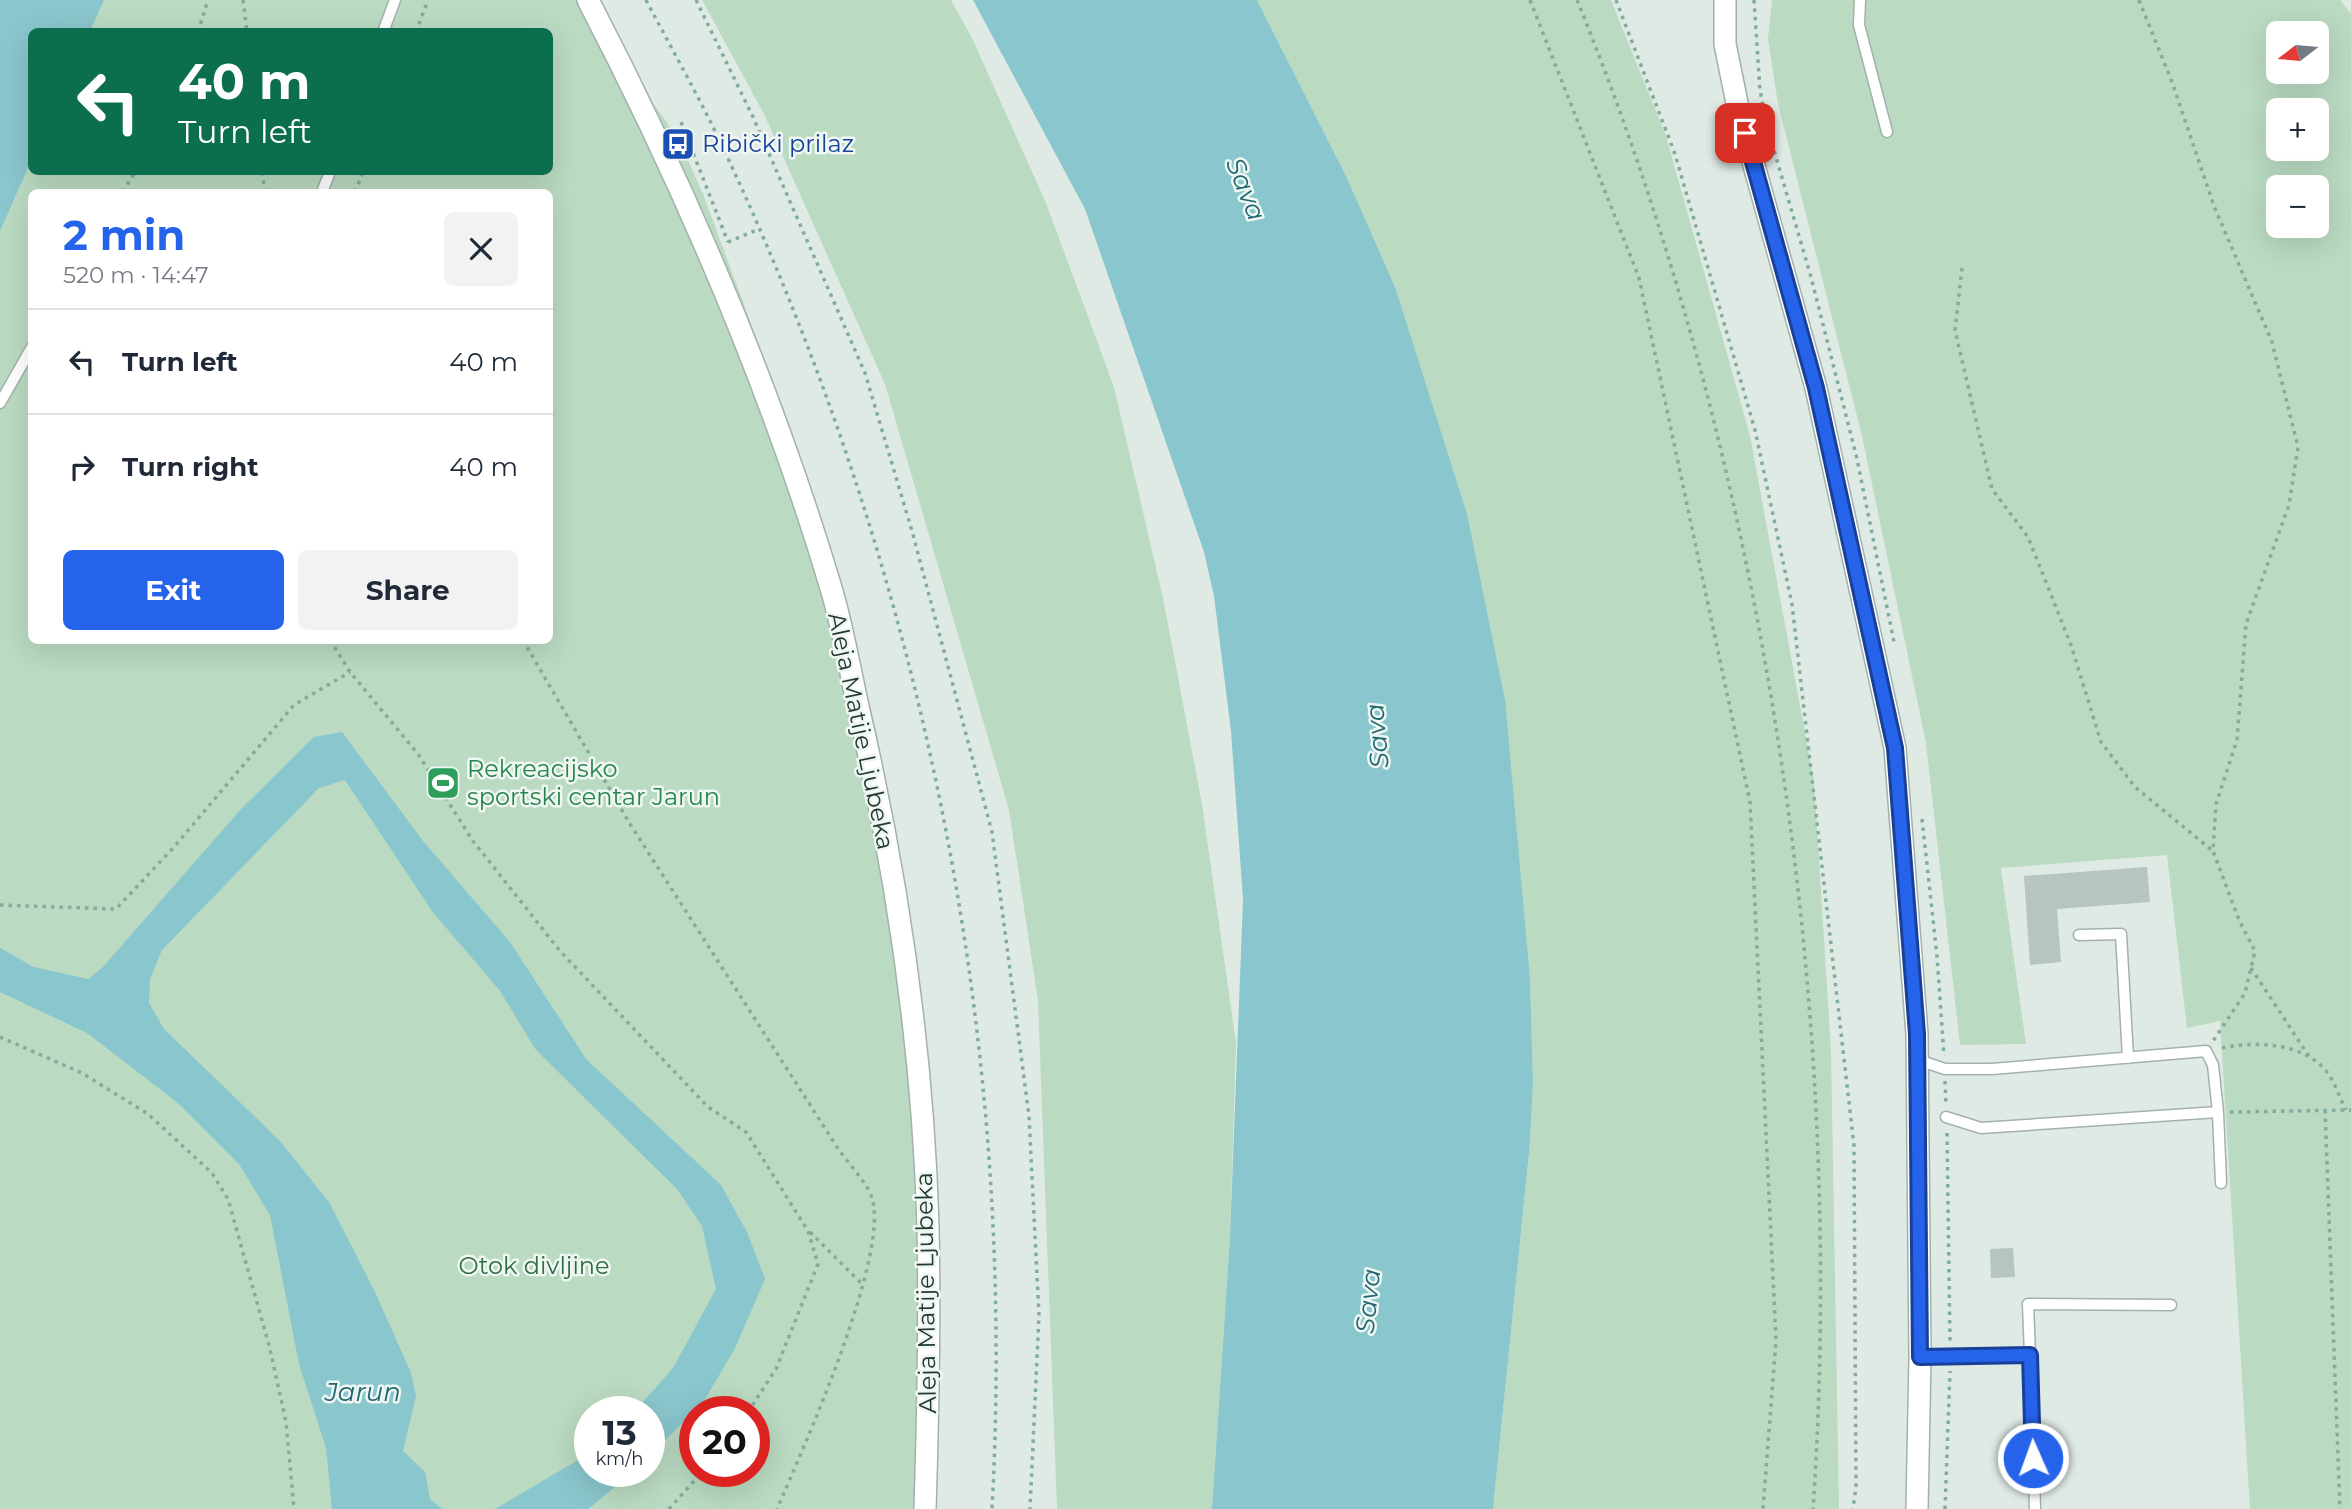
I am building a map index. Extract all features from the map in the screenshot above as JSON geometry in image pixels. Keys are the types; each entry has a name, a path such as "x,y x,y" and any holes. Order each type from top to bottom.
{"street":[{"name":"Aleja Matije Ljubeka","path":"588,0 677,177 768,400 832,591 880,801 906,970 921,1107 928,1223 929,1379 925,1509"},
{"path":"1724,0 1725,44 1738,108 1816,388 1895,748 1917,1034 1920,1357 1917,1509"}],"lane":[{"path":"384,28 395,0"},
{"path":"1860,0 1859,25 1887,132"},
{"path":"0,403 28,354"},
{"path":"2079,935 2121,934 2128,1058"},
{"path":"1916,1059 1945,1069 1992,1069 2206,1051 2213,1065 2221,1182"},
{"path":"1946,1117 1981,1128 2218,1112"},
{"path":"2035,1509 2028,1304 2171,1305"},
{"path":"1920,1357 2030,1355"}],"path":[{"path":"199,28 208,0"},
{"path":"243,0 246,28"},
{"path":"418,28 428,0"},
{"path":"646,0 715,131 759,229 821,383 856,481 909,663 932,754 952,857 981,1042 992,1190 998,1387 992,1509"},
{"path":"696,0 754,117 865,373 912,531 992,832 1029,1116 1039,1315 1030,1509"},
{"path":"1530,0 1639,278 1750,802 1776,1340 1763,1509"},
{"path":"1577,0 1636,154 1687,314 1752,599 1784,790 1807,978 1818,1194 1820,1353 1813,1509"},
{"path":"1616,0 1679,167 1755,430 1792,604 1854,1146 1853,1509"},
{"path":"2139,0 2172,82 2214,206 2272,342 2298,447 2288,505 2246,624 2237,740 2216,804 2213,851 2239,920 2255,951 2245,993 2206,1051"},
{"path":"681,122 728,242"},
{"path":"719,246 759,229"},
{"path":"1962,268 1955,330 1992,489 2028,537 2071,645 2101,742 2135,787 2213,851"},
{"path":"333,644 351,672 418,754 474,841 561,951 708,1107 746,1132 808,1231 862,1284"},
{"path":"525,644 630,824 836,1147 871,1195 875,1218 862,1284 820,1408 777,1509"},
{"path":"0,905 116,909 174,847 295,705 351,672"},
{"path":"2251,968 2312,1060"},
{"path":"0,1037 82,1073 148,1114 212,1173 228,1199 270,1349 286,1422 294,1509"},
{"path":"2206,1051 2246,1043 2284,1047 2312,1060 2328,1073 2348,1110 2218,1112"},
{"path":"1945,1085 1950,1347"},
{"path":"2325,1110 2340,1509"},
{"path":"758,1396 776,1369 818,1264 808,1231"},
{"path":"1945,1509 1950,1376"},
{"path":"669,1509 689,1487"}],"green space":[{"name":"Rekreacijsko sportski centar Jarun","path":"0,0 600,0 653,103 678,138 703,194 797,447 835,568 877,734 912,928 925,1038 938,1324 935,1509 0,1509"},
{"path":"702,0 951,0 972,38 1046,203 1114,387 1163,598 1202,804 1236,1043 1230,1236 1212,1509 1057,1509 1038,1000 1009,810 885,384 764,114"},
{"path":"1257,0 1611,0 1666,136 1750,436 1814,781 1831,1050 1839,1509 1493,1509 1530,1143 1533,1081 1530,979 1395,287 1347,178"},
{"path":"1772,0 2340,0 2351,14 2351,1509 2250,1509 2220,1021 2187,1028 2167,855 2001,868 2026,1044 1960,1045 1926,743 1862,436 1778,104 1768,39"}],"water":[{"path":"0,0 104,0 91,28 28,28 28,168 0,231"},
{"name":"Sava","path":"973,0 1257,0 1347,178 1395,287 1467,514 1505,700 1530,979 1533,1081 1530,1143 1493,1509 1212,1509 1230,1236 1243,899 1231,731 1214,596 1204,552 1085,209"},
{"name":"Jarun","path":"342,732 423,841 510,942 586,1059 721,1185 747,1232 765,1279 735,1348 707,1396 679,1396 679,1427 665,1440 665,1396 648,1396 673,1368 716,1289 702,1226 677,1189 536,1050 500,991 432,911 345,780 319,788 162,950 150,979 149,1003 164,1029 280,1141 329,1202 375,1292 411,1373 416,1396 403,1451 425,1472 430,1499 442,1509 332,1509 326,1448 299,1364 270,1215 239,1164 178,1103 87,1033 0,992 0,948 34,967 88,979 103,967 241,809 314,737"},
{"path":"574,1462 574,1487 615,1487 588,1509 495,1509"}],"building":[{"path":"2147,867 2150,902 2057,909 2061,962 2030,965 2024,876"},
{"path":"2013,1248 2015,1277 1991,1278 1990,1249"}],"place":[{"name":"Ribički prilaz","path":"678,144"},
{"name":"Rekreacijsko sportski centar Jarun","path":"443,783"}],"route":[{"path":"1745,133 1816,388 1895,748 1917,1034 1920,1357 1950,1359 2030,1355 2033,1458"}],"park label":[{"name":"Otok divljine","path":"534,1266"}]}
